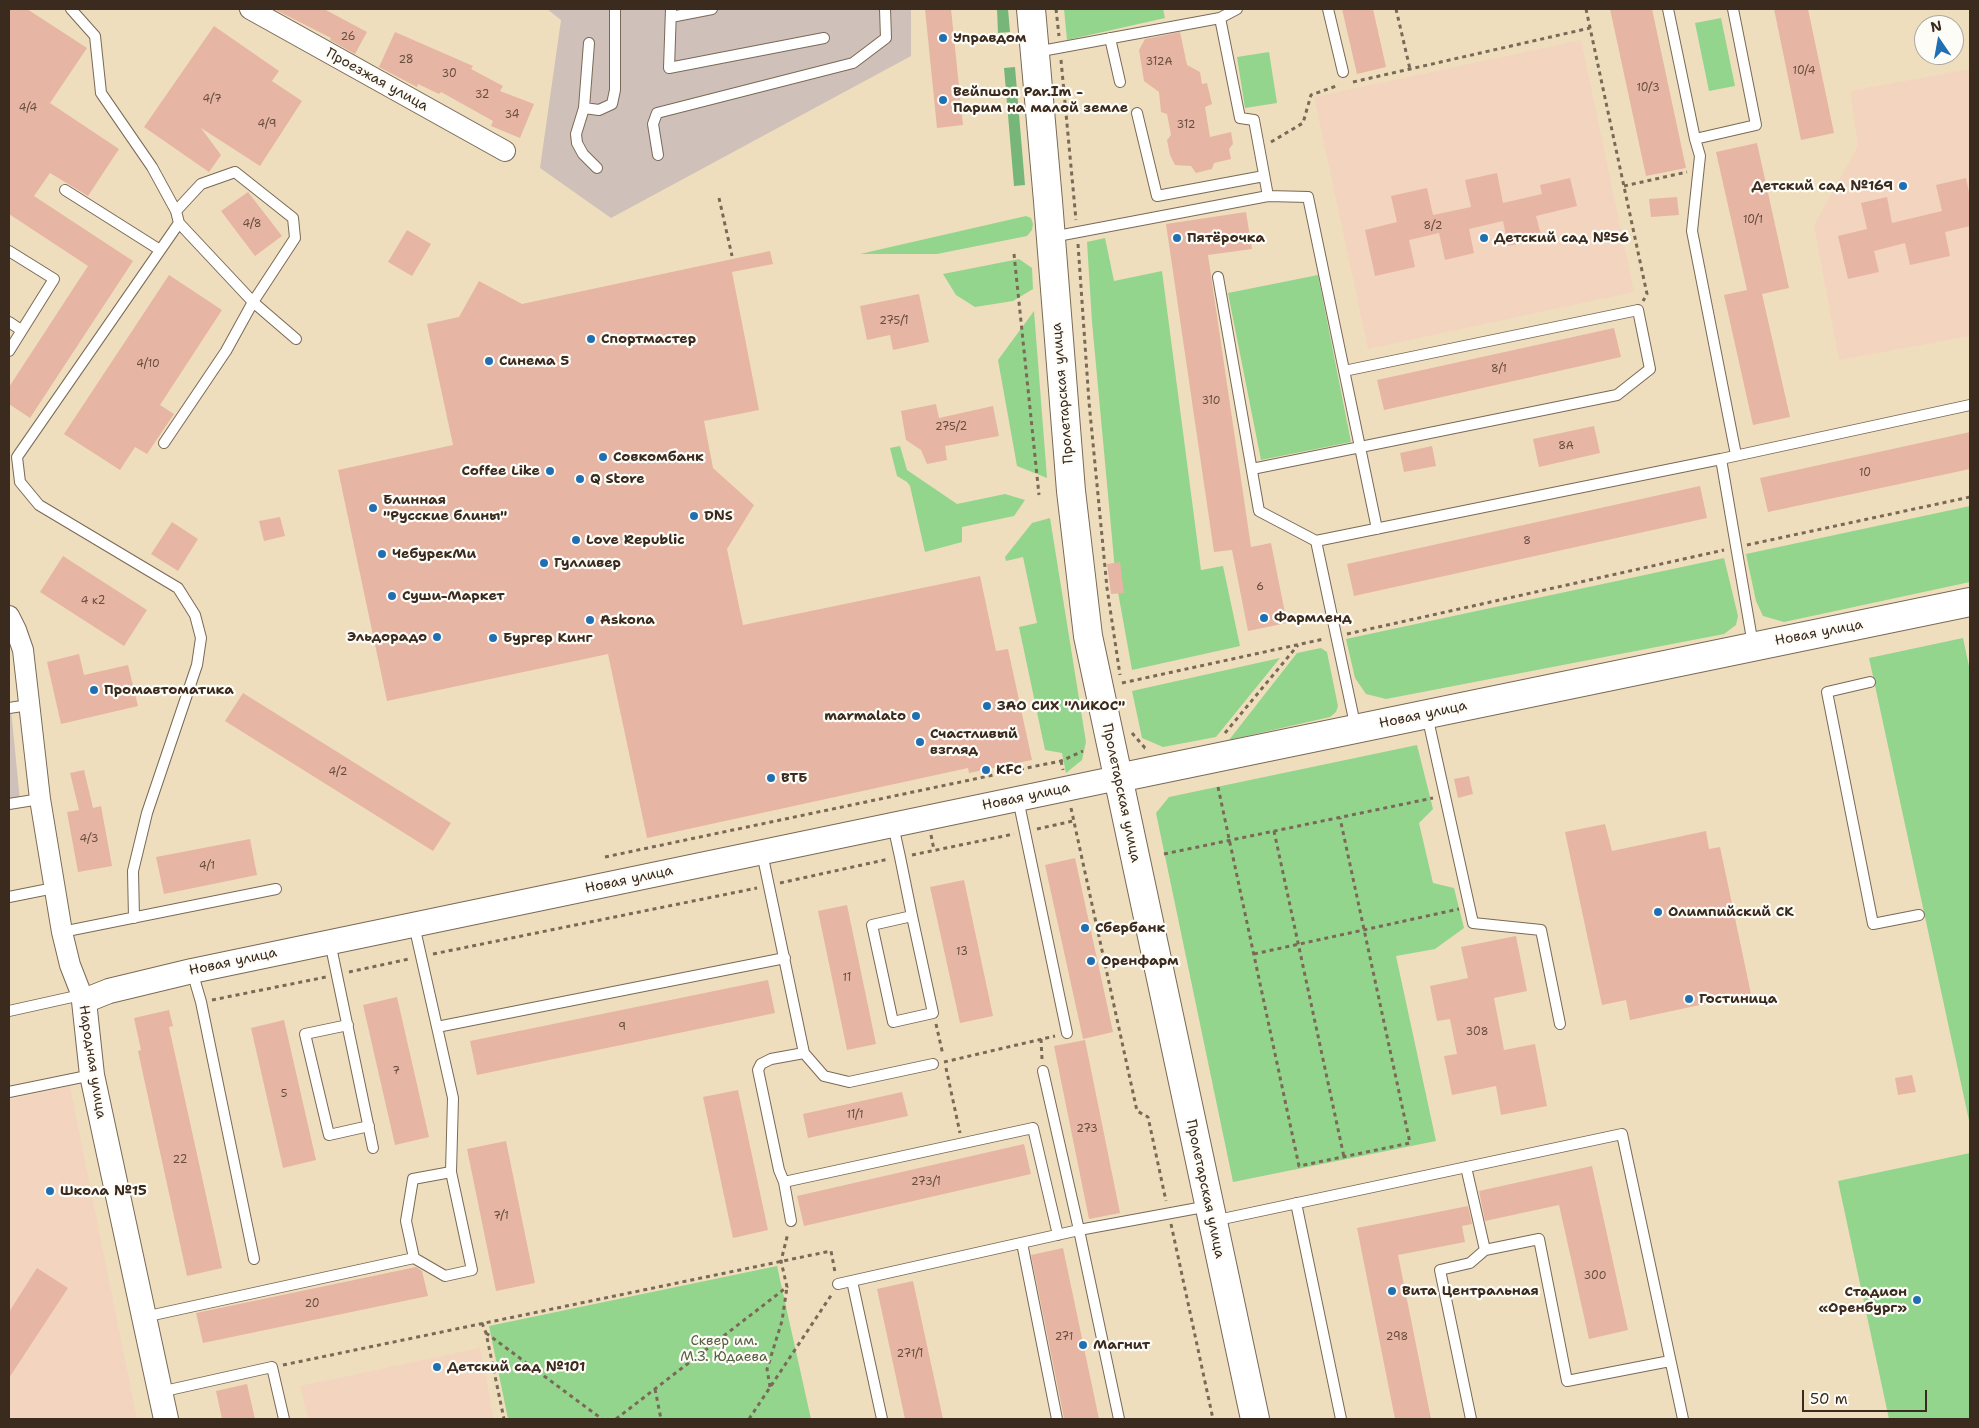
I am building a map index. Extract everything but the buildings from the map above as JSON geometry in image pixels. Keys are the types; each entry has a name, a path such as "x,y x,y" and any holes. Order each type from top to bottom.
{"main road":[{"name":"Пролетарская улица","path":"1031,9 1047,49 1051,237 1072,492 1088,636 1255,1419"},
{"name":"Новая улица","path":"1118,778 1970,602"}],"street":[{"name":"Проезжая улица","path":"250,9 505,151"},
{"name":"Народная улица","path":"9,616 23,650 40,799 62,932 70,965 82,998 92,1074 166,1419"},
{"name":"Новая улица","path":"82,998 192,971 1118,778"}],"lane":[{"path":"71,9 95,36 101,93 152,167 176,211 179,223 253,302 296,339"},
{"path":"584,108 599,110 612,104 615,90 614,9"},
{"path":"712,9 671,13 669,68 824,38"},
{"path":"658,155 652,124 657,113 853,63 886,38 885,9"},
{"path":"1047,49 1220,18 1236,9"},
{"path":"1328,9 1343,72"},
{"path":"1668,9 1700,156 1692,231 1736,455"},
{"path":"1695,139 1756,125 1732,9"},
{"path":"1220,18 1240,118 1254,120 1268,196"},
{"path":"1110,38 1120,82"},
{"path":"589,43 584,108 576,134 577,143 583,154 597,168"},
{"path":"1137,113 1157,196 1264,176"},
{"path":"164,443 226,350 253,302 295,238 293,218 235,172 201,184 176,211"},
{"path":"65,190 160,250"},
{"path":"1051,237 1268,196 1308,197 1377,529"},
{"path":"134,918 133,872 147,814 198,665 201,638 195,615 178,588 39,505 20,482 17,457 179,223"},
{"path":"9,251 54,279 9,351"},
{"path":"1218,277 1259,511 1316,541 1721,459 1970,405"},
{"path":"1252,469 1618,395 1650,369 1638,310 1344,372"},
{"path":"9,322 21,330"},
{"path":"1721,459 1754,646"},
{"path":"1316,541 1356,729"},
{"path":"1870,682 1828,692 1873,924 1918,914"},
{"path":"9,708 29,704"},
{"path":"1427,714 1473,923 1541,930 1560,1024"},
{"path":"9,804 40,799"},
{"path":"1018,799 1067,1033"},
{"path":"893,825 933,1013 893,1022 872,924 912,916"},
{"path":"762,853 804,1054 824,1076 849,1082 933,1064"},
{"path":"9,897 54,888"},
{"path":"62,932 276,889"},
{"path":"144,1317 414,1258 445,1276 472,1270 450,1172 453,1098 414,924"},
{"path":"330,942 373,1148"},
{"path":"437,1027 785,958"},
{"path":"192,971 201,1002 254,1259"},
{"path":"9,1011 82,998"},
{"path":"348,1026 306,1034 329,1135 369,1126"},
{"path":"791,1221 758,1070 761,1064 771,1059 804,1054"},
{"path":"1043,1071 1119,1419"},
{"path":"9,1092 92,1074"},
{"path":"784,1182 1033,1128 1058,1235"},
{"path":"838,1284 1079,1230 1169,1214 1210,1213 1296,1203 1622,1134 1683,1419"},
{"path":"1466,1167 1485,1250"},
{"path":"414,1258 406,1221 413,1179 450,1172"},
{"path":"1296,1203 1341,1419"},
{"path":"1471,1419 1440,1270 1470,1263 1485,1250 1539,1239 1567,1381 1670,1361"},
{"path":"1022,1243 1057,1419"},
{"path":"852,1281 882,1419"},
{"path":"160,1392 272,1367 284,1419"}],"path":[{"path":"1056,9 1047,49 1078,232 1090,412 1107,588 1123,691"},
{"path":"1396,9 1410,69"},
{"path":"1586,9 1647,294 1638,310"},
{"path":"1353,82 1590,28"},
{"path":"1259,148 1303,123 1311,95 1343,84"},
{"path":"1624,186 1699,169"},
{"path":"719,198 732,256"},
{"path":"1014,254 1040,495"},
{"path":"1122,682 1970,497"},
{"path":"1220,740 1298,645"},
{"path":"1131,726 1133,735 1145,748 1154,750"},
{"path":"605,857 1051,763 1084,751"},
{"path":"1218,787 1299,1166 1410,1143 1340,818"},
{"path":"1164,854 1444,796"},
{"path":"201,1002 1073,821 1138,1111 1148,1117 1212,1419"},
{"path":"1274,831 1344,1157"},
{"path":"1254,954 1470,907"},
{"path":"933,1013 963,1143"},
{"path":"933,1064 1067,1033"},
{"path":"1041,1039 1043,1071"},
{"path":"770,1387 767,1369 782,1322 787,1287 782,1261 791,1221"},
{"path":"272,1367 831,1251 838,1284 750,1419"},
{"path":"616,1419 787,1287"},
{"path":"482,1323 486,1333 504,1419"},
{"path":"486,1333 602,1419"},
{"path":"655,1389 661,1419"}],"shaded area":[{"path":"547,9 911,9 911,56 611,218 540,168 561,20"},
{"name":"Детский сад №56","path":"1581,40 1634,292 1368,349 1314,97"},
{"name":"Детский сад №169","path":"1970,69 1970,336 1839,360 1814,225 1858,146 1850,91"},
{"path":"9,689 20,801 9,803"},
{"name":"Школа №15","path":"70,1086 137,1419 9,1419 9,1100"},
{"name":"Детский сад №101","path":"480,1348 494,1419 308,1419 300,1386"}],"green space":[{"path":"997,9 1008,9 1010,32 998,33"},
{"path":"1064,9 1163,9 1165,18 1067,40"},
{"path":"1721,18 1735,86 1709,91 1695,23"},
{"path":"1269,52 1277,103 1245,108 1237,57"},
{"path":"1015,67 1025,185 1014,186 1004,68"},
{"path":"1026,216 1031,218 1033,224 1032,230 1027,236 937,254 860,254"},
{"path":"1105,238 1114,281 1162,271 1201,570 1223,566 1240,646 1132,670 1116,581 1092,322 1087,242"},
{"path":"1019,259 1032,268 1033,289 1013,301 975,307 956,295 943,274"},
{"path":"1318,275 1351,442 1261,460 1228,293"},
{"path":"1034,311 1047,478 1017,466 998,360"},
{"path":"900,446 907,470 957,504 1005,494 1025,500 1014,516 962,527 962,542 925,552 910,486 897,476 890,448"},
{"path":"1970,506 1970,582 1784,622 1763,616 1756,601 1746,554"},
{"path":"1050,518 1086,742 1082,760 1066,773 1062,753 1045,750 1019,627 1037,623 1023,557 1006,561 1005,557 1032,523"},
{"path":"1724,558 1738,616 1736,625 1724,634 1386,699 1366,694 1355,678 1346,639"},
{"path":"1963,638 1970,671 1970,1125 1869,658"},
{"path":"1321,648 1327,652 1338,706 1336,712 1330,717 1229,740 1297,653"},
{"path":"1280,658 1216,737 1163,747 1142,738 1132,691"},
{"path":"1417,745 1433,809 1419,823 1433,883 1454,888 1464,928 1435,949 1396,956 1436,1141 1233,1182 1156,813 1169,797"},
{"name":"Стадион «Оренбург»","path":"1970,1153 1970,1419 1889,1419 1838,1181"},
{"name":"Сквер им. М.З. Юдаева","path":"777,1266 811,1419 508,1419 489,1326"}],"place":[{"name":"Управдом","path":"943,38"},
{"name":"Вейпшоп Par.Im - Парим на малой земле","path":"943,100"},
{"name":"Детский сад №169","path":"1903,186"},
{"name":"Пятёрочка","path":"1177,238"},
{"name":"Детский сад №56","path":"1484,238"},
{"name":"Спортмастер","path":"591,339"},
{"name":"Синема 5","path":"489,361"},
{"name":"Совкомбанк","path":"603,457"},
{"name":"Coffee Like","path":"550,471"},
{"name":"Q Store","path":"580,479"},
{"name":"Блинная \"Русские блины\"","path":"373,508"},
{"name":"DNS","path":"694,516"},
{"name":"Love Republic","path":"576,540"},
{"name":"ЧебурекМи","path":"382,554"},
{"name":"Гулливер","path":"544,563"},
{"name":"Суши-Маркет","path":"392,596"},
{"name":"Фармленд","path":"1264,618"},
{"name":"Askona","path":"590,620"},
{"name":"Эльдорадо","path":"437,637"},
{"name":"Бургер Кинг","path":"493,638"},
{"name":"Промавтоматика","path":"94,690"},
{"name":"ЗАО СИХ \"ЛИКОС\"","path":"987,706"},
{"name":"marmalato","path":"916,716"},
{"name":"Счастливый взгляд","path":"920,742"},
{"name":"KFC","path":"986,770"},
{"name":"ВТБ","path":"771,778"},
{"name":"Олимпийский СК","path":"1658,912"},
{"name":"Сбербанк","path":"1085,928"},
{"name":"Оренфарм","path":"1091,961"},
{"name":"Гостиница","path":"1689,999"},
{"name":"Школа №15","path":"50,1191"},
{"name":"Вита Центральная","path":"1392,1291"},
{"name":"Стадион «Оренбург»","path":"1917,1300"},
{"name":"Магнит","path":"1083,1345"},
{"name":"Детский сад №101","path":"437,1367"}]}
